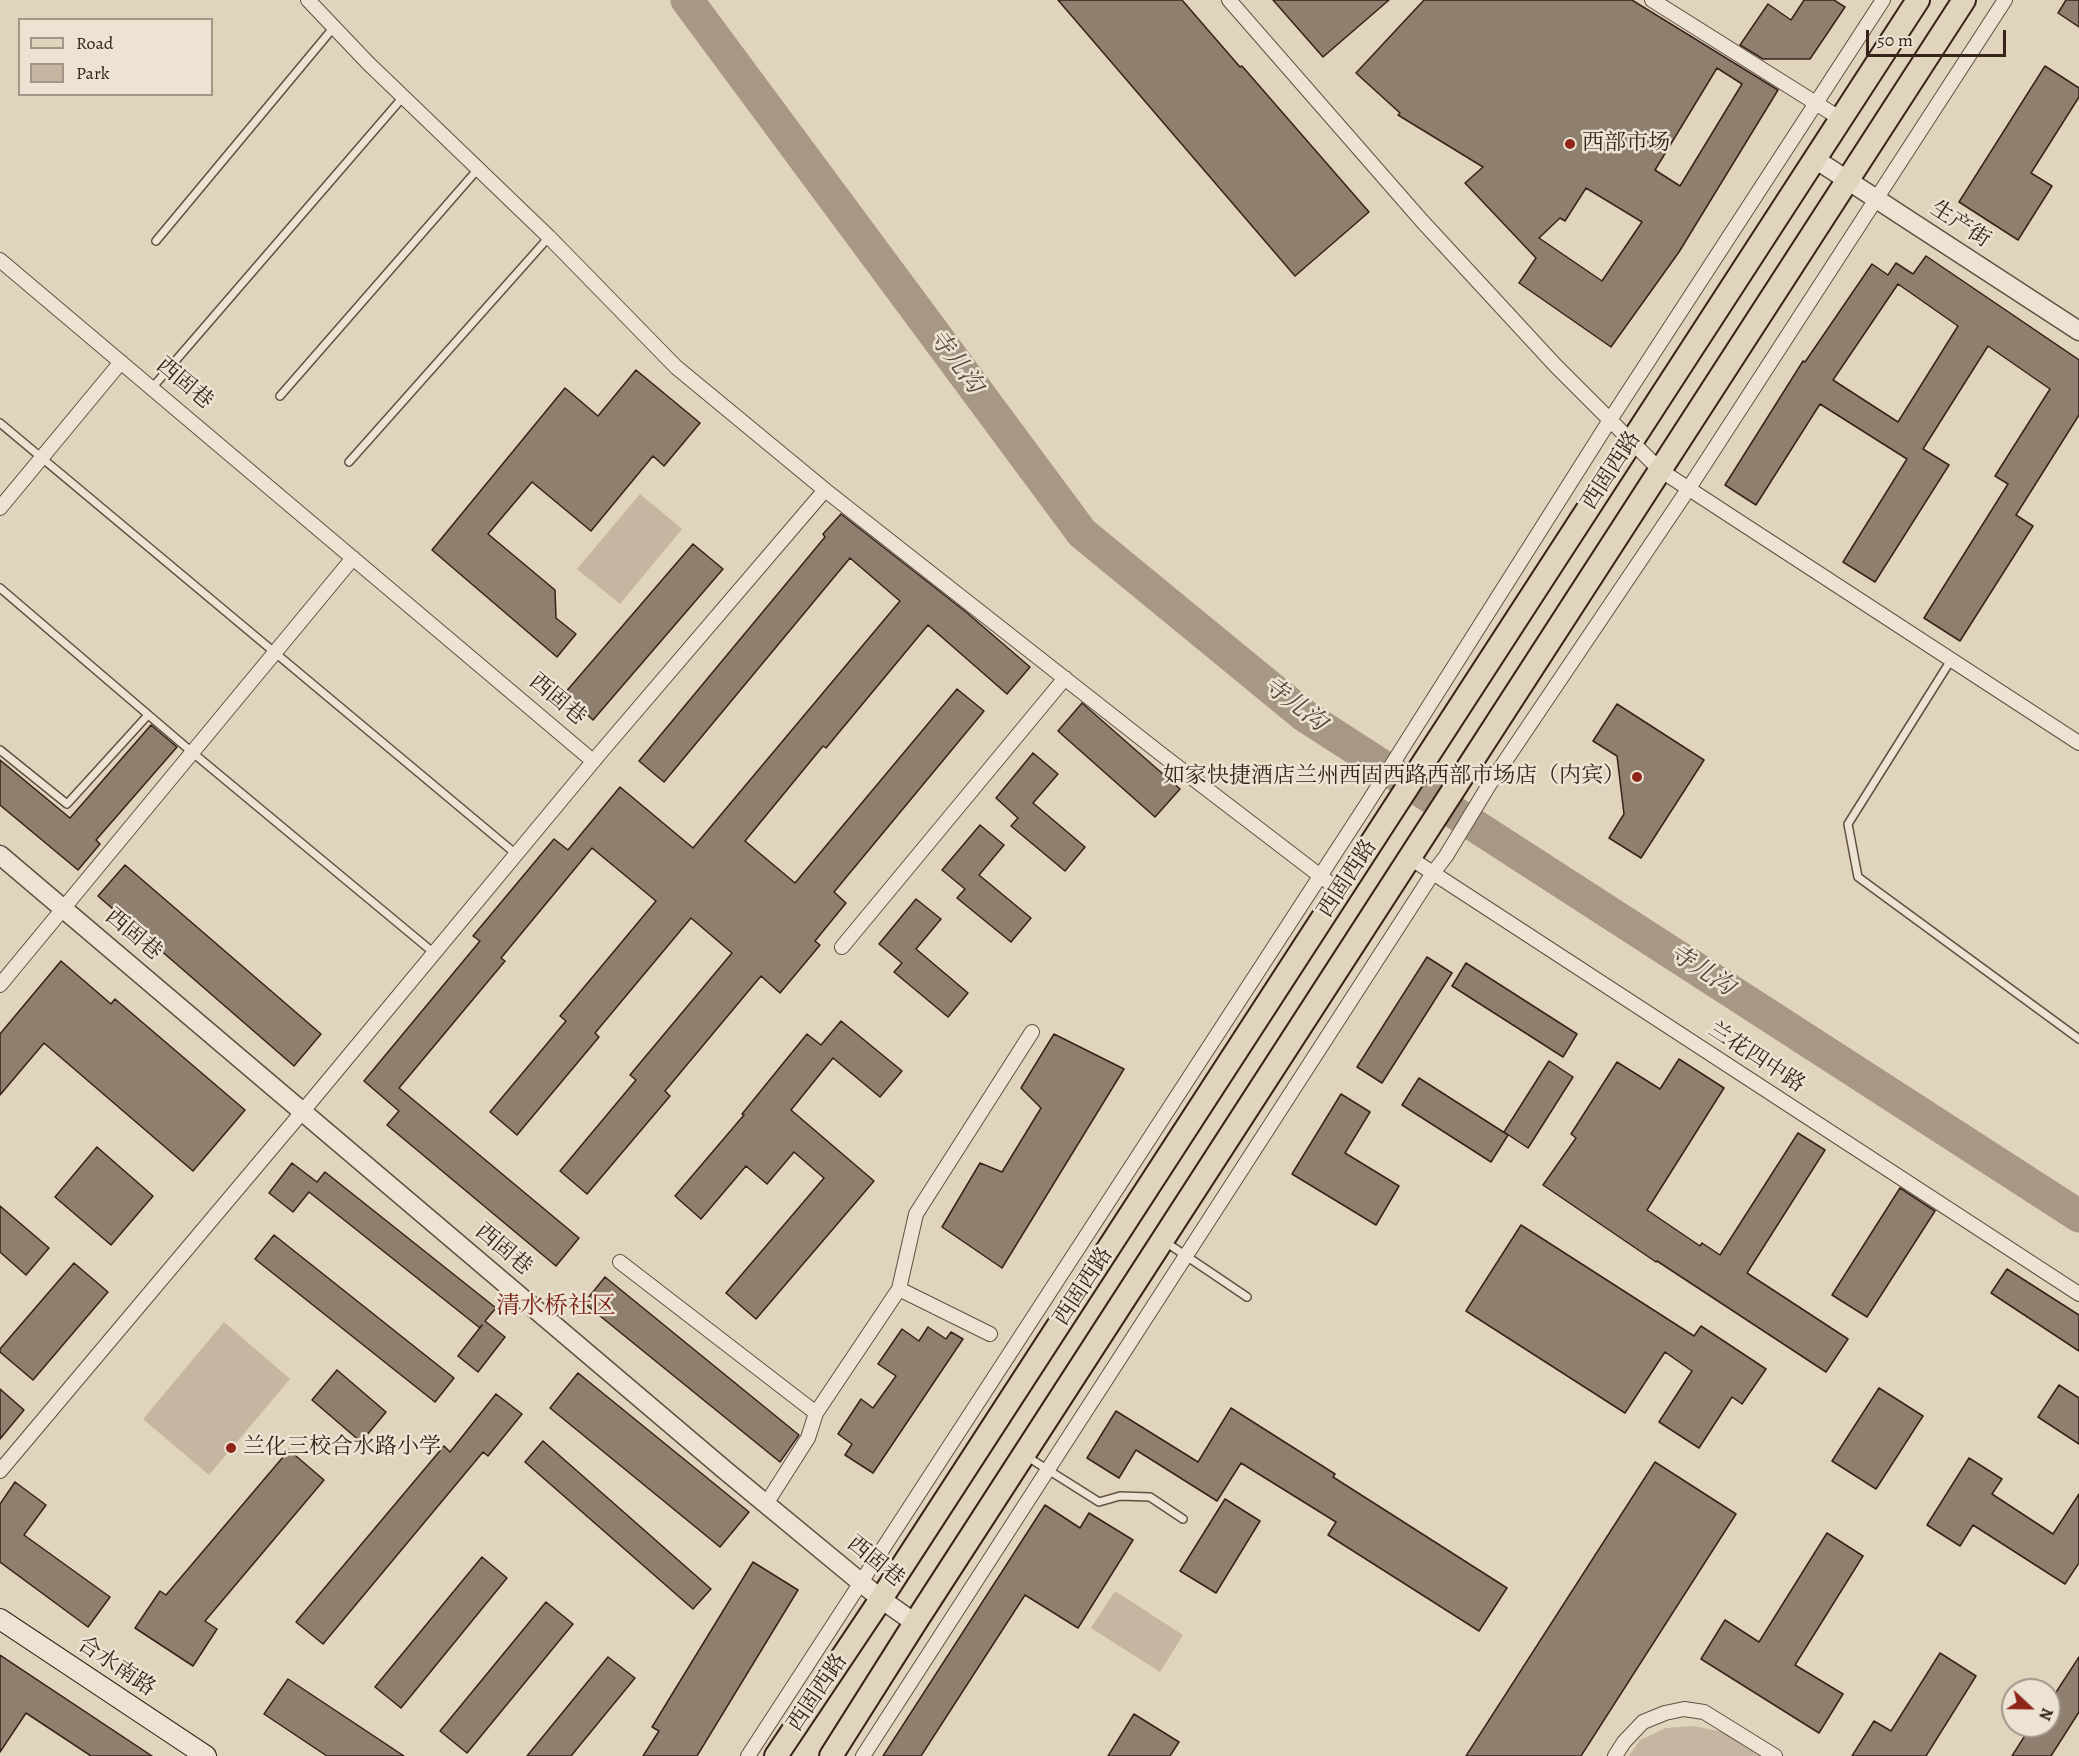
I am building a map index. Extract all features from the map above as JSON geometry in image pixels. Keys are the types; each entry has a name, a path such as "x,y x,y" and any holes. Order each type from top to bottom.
{"main road":[{"name":"西固西路","path":"776,1756 881,1599 1918,0"},
{"name":"西固西路","path":"831,1756 1023,1454 1964,0"},
{"name":"合水南路","path":"0,1619 206,1756"}],"street":[{"path":"309,0 403,97 549,237 676,367 825,490 1340,891"},
{"path":"1229,0 1422,221 1555,365 1660,470 2079,743"},
{"path":"1652,0 1841,119"},
{"path":"748,1756 1367,804 1610,420 1883,0"},
{"path":"863,1756 1446,856 1489,785 1689,488 2005,0"},
{"name":"生产街","path":"1815,159 2079,331"},
{"name":"西固巷","path":"0,260 593,761"},
{"name":"西固巷","path":"0,508 121,362"},
{"path":"0,1471 593,761 825,490"},
{"path":"0,985 353,558"},
{"path":"842,947 1065,678"},
{"name":"兰花四中路","path":"1415,849 1433,873 2079,1294"},
{"name":"西固巷","path":"0,855 766,1504 881,1599 915,1623"},
{"path":"766,1504 808,1438 816,1413 899,1289 916,1214 1032,1032"},
{"path":"620,1262 816,1413"},
{"path":"899,1289 990,1334"},
{"path":"1615,1756 1624,1742 1643,1722 1665,1713 1684,1709 1704,1712 1775,1756"}],"lane":[{"path":"156,242 334,27"},
{"path":"152,388 403,97"},
{"path":"279,396 478,169"},
{"path":"349,462 549,237"},
{"path":"0,423 516,854"},
{"path":"0,588 193,753 434,953"},
{"path":"1951,660 1848,824 1858,877 2079,1040"},
{"path":"0,750 67,804 148,715"},
{"path":"1162,1240 1247,1297"},
{"path":"1023,1454 1099,1502 1120,1496 1150,1497 1183,1519"}],"green space":[{"path":"640,494 682,529 620,604 577,569"},
{"path":"224,1322 290,1379 209,1475 143,1419"},
{"path":"1115,1591 1183,1635 1160,1672 1091,1628"},
{"path":"1694,1726 1723,1732 1759,1756 1629,1756 1640,1740 1666,1728"}],"building":[{"path":"1058,0 1182,0 1369,212 1295,276"},
{"path":"1273,0 1389,0 1323,57"},
{"name":"西部市场","path":"1424,0 1632,0 1778,90 1679,252 1611,347 1519,283 1536,258 1465,183 1483,167 1398,115 1400,113 1356,73","holes":["1717,68 1742,84 1680,186 1655,170","1586,188 1642,222 1602,281 1539,238 1560,218 1565,221"]},
{"path":"1804,0 1834,0 1845,7 1810,59 1763,59 1740,45 1768,4 1791,20"},
{"path":"2066,0 2079,0 2079,27 2058,13"},
{"path":"2045,66 2079,88 2079,97 2031,173 2052,186 2018,240 1959,202"},
{"path":"1926,256 2079,360 2079,415 2016,515 2033,526 1960,641 1924,618 2008,484 1995,476 2050,389 1988,346 1923,449 1949,465 1875,582 1843,562 1907,459 1820,404 1756,505 1725,485 1803,361 1805,362 1872,264 1888,275 1896,263 1913,274","holes":["1898,284 1958,326 1898,422 1833,380"]},
{"path":"636,370 700,423 664,466 653,456 591,531 532,482 488,534 555,590 556,618 576,634 557,657 432,550 565,388 598,416"},
{"path":"841,514 966,612 1030,667 1007,694 928,625 826,748 823,746 745,841 795,883 957,689 984,711 834,892 846,903 815,941 820,945 780,993 761,976 665,1091 670,1096 587,1194 560,1171 636,1080 630,1075 732,953 691,918 595,1033 599,1037 517,1135 490,1112 566,1021 560,1016 656,901 592,848 501,958 505,961 399,1088 579,1238 556,1266 387,1125 399,1111 364,1081 480,941 473,936 554,839 568,850 620,787 693,848 900,601 850,558 664,782 639,761 825,537 823,534"},
{"path":"693,544 723,569 593,720 564,694"},
{"path":"1082,703 1180,789 1155,817 1058,731"},
{"path":"1617,704 1704,760 1641,858 1609,838 1624,814 1617,756 1593,741"},
{"path":"151,725 177,747 96,840 100,844 78,870 0,805 0,760 70,818"},
{"path":"1033,753 1058,774 1033,803 1085,847 1065,871 1011,826 1018,818 996,798"},
{"path":"980,825 1004,845 979,875 1031,918 1011,942 957,898 965,889 942,870"},
{"path":"125,865 321,1034 294,1066 98,896"},
{"path":"916,899 941,919 916,949 968,993 948,1017 894,972 902,963 879,944"},
{"path":"1427,957 1452,973 1382,1083 1357,1067"},
{"path":"61,961 111,1004 115,999 245,1110 193,1171 44,1043 0,1095 0,1034"},
{"path":"1466,963 1577,1034 1563,1057 1452,986"},
{"path":"841,1021 902,1071 880,1097 833,1058 791,1110 874,1181 756,1319 726,1293 824,1178 794,1152 767,1184 746,1166 701,1219 675,1196 744,1115 742,1114 807,1034 821,1045"},
{"path":"1054,1034 1124,1069 1002,1268 942,1227 980,1163 1002,1172 1041,1108 1021,1088"},
{"path":"1679,1059 1724,1088 1647,1210 1700,1246 1702,1243 1720,1255 1798,1133 1825,1150 1747,1273 1848,1339 1826,1372 1656,1262 1543,1185 1576,1138 1571,1134 1617,1062 1660,1089"},
{"path":"1549,1061 1573,1077 1528,1148 1504,1132"},
{"path":"1419,1078 1508,1135 1491,1162 1402,1105"},
{"path":"1341,1094 1370,1112 1345,1153 1399,1186 1376,1225 1292,1174"},
{"path":"97,1147 153,1196 111,1245 55,1197"},
{"path":"292,1163 317,1182 325,1172 496,1308 485,1321 505,1337 478,1372 458,1356 480,1328 309,1192 293,1212 269,1193"},
{"path":"1900,1188 1935,1211 1867,1317 1832,1295"},
{"path":"0,1206 49,1248 26,1275 0,1252"},
{"path":"1521,1225 1694,1336 1701,1326 1766,1369 1742,1404 1732,1397 1699,1448 1659,1422 1692,1371 1665,1352 1625,1413 1466,1311"},
{"path":"274,1235 454,1378 435,1402 255,1259"},
{"path":"74,1263 108,1292 33,1380 0,1352 0,1349"},
{"path":"2007,1269 2079,1315 2079,1351 1991,1293"},
{"path":"605,1277 799,1435 780,1462 584,1303"},
{"path":"928,1327 946,1339 951,1332 963,1339 873,1473 845,1455 852,1444 838,1434 861,1399 873,1408 896,1376 878,1364 902,1329 919,1341"},
{"path":"337,1370 386,1412 361,1442 312,1400"},
{"path":"578,1373 749,1512 720,1547 550,1408"},
{"path":"2059,1385 2079,1398 2079,1444 2038,1417"},
{"path":"1879,1388 1923,1416 1876,1489 1832,1461"},
{"path":"0,1389 24,1410 0,1439"},
{"path":"496,1394 522,1414 488,1456 483,1452 323,1644 296,1622 444,1446 450,1452"},
{"path":"1231,1408 1335,1474 1333,1477 1507,1588 1479,1631 1328,1535 1336,1522 1241,1463 1217,1501 1136,1450 1119,1478 1087,1458 1116,1411 1198,1462"},
{"path":"543,1441 711,1589 693,1609 525,1462"},
{"path":"289,1450 324,1480 205,1621 217,1629 193,1666 135,1628 160,1591 166,1595"},
{"path":"1969,1458 2002,1479 1992,1494 2053,1534 2079,1494 2079,1563 2065,1584 1973,1525 1960,1546 1927,1525"},
{"path":"1655,1462 1736,1514 1581,1756 1466,1756"},
{"path":"15,1482 46,1505 24,1535 110,1597 88,1627 0,1562 0,1504"},
{"path":"1225,1499 1260,1521 1216,1593 1180,1571"},
{"path":"1045,1505 1080,1528 1089,1513 1133,1540 1078,1628 1025,1595 921,1756 883,1756"},
{"path":"1827,1533 1863,1556 1795,1665 1843,1694 1819,1733 1701,1659 1725,1620 1759,1642"},
{"path":"482,1557 507,1578 401,1708 375,1687"},
{"path":"753,1562 798,1590 697,1756 643,1756 659,1731 652,1727"},
{"path":"546,1602 573,1624 467,1753 440,1731"},
{"path":"1940,1653 1976,1676 1926,1756 1852,1756 1874,1721 1891,1731"},
{"path":"0,1655 152,1756 91,1756 26,1713 0,1752"},
{"path":"608,1657 635,1678 571,1756 527,1756"},
{"path":"2079,1657 2079,1712 2051,1756 2012,1756 2023,1738 2061,1738 2061,1685"},
{"path":"288,1679 404,1756 327,1756 264,1714"},
{"path":"1134,1714 1179,1742 1170,1756 1108,1756"}],"waterway":[{"name":"寺儿沟","path":"687,0 1082,533 1305,716 2079,1216"}],"place":[{"name":"西部市场","path":"1570,144"},
{"name":"如家快捷酒店兰州西固西路西部市场店（内宾）","path":"1637,777"},
{"name":"兰化三校合水路小学","path":"231,1448"}],"district":[{"name":"清水桥社区","path":"556,1307"}]}
